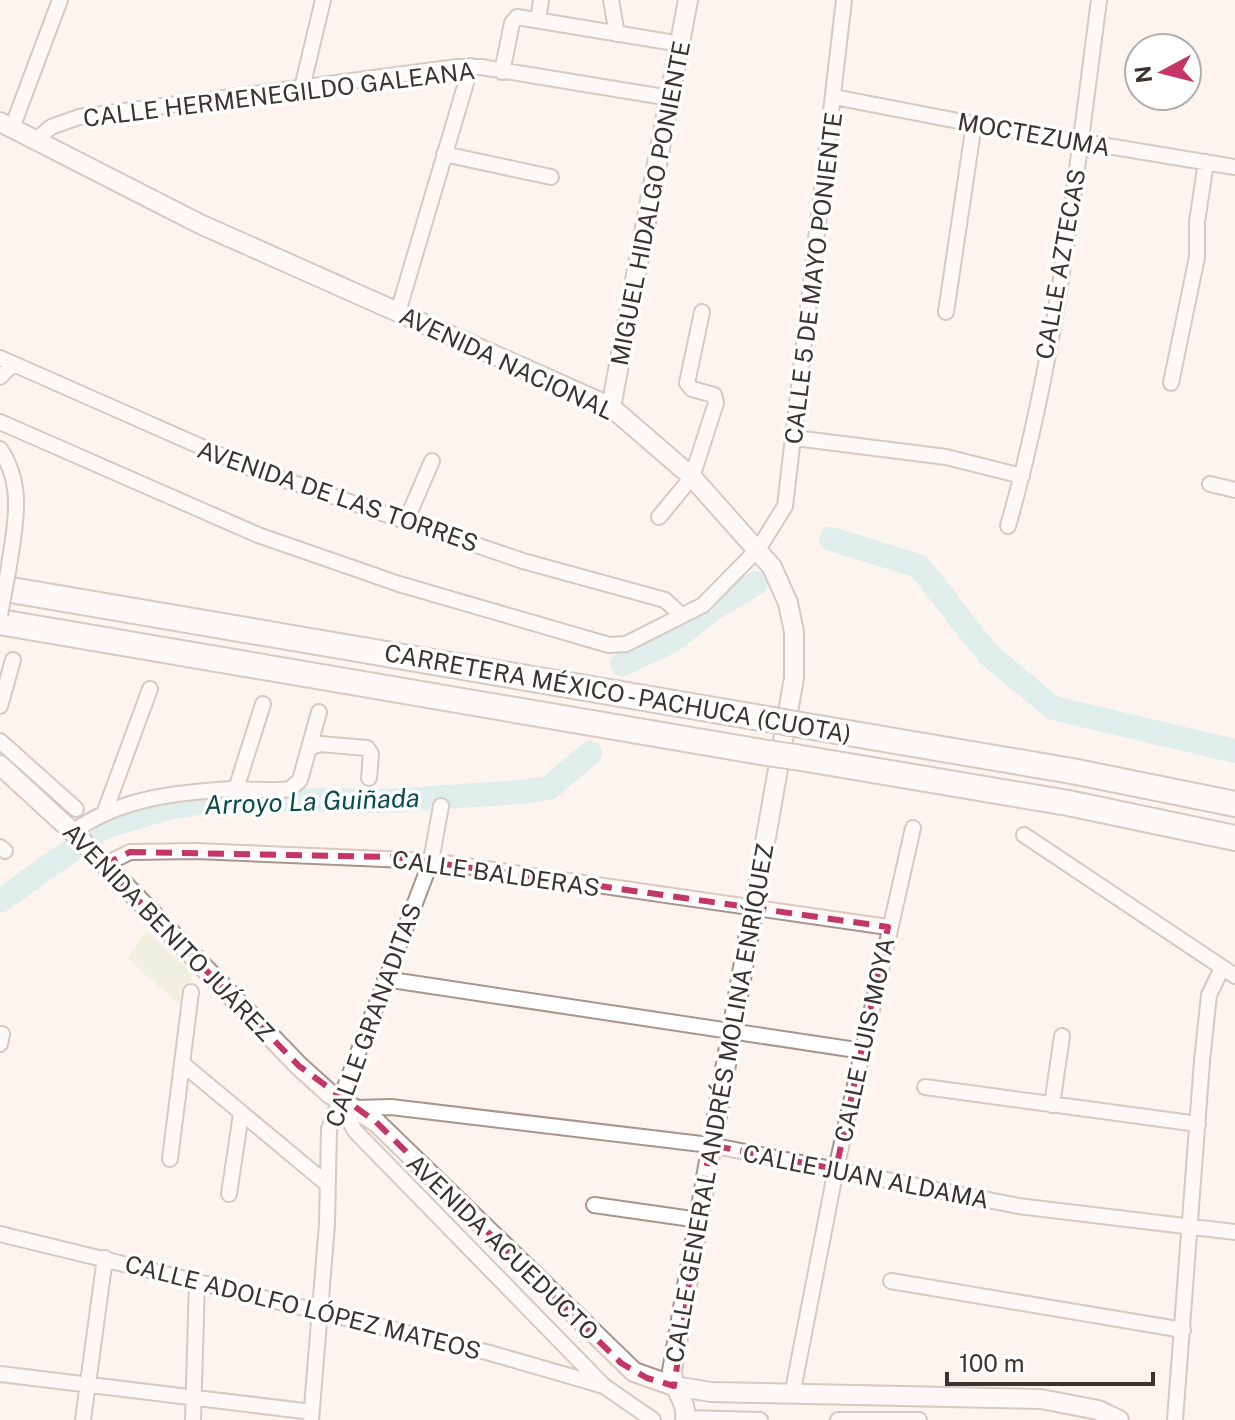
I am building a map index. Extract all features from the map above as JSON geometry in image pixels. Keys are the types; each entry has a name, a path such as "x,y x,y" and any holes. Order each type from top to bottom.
{"highway":[{"name":"CARRETERA MÉXICO - PACHUCA (CUOTA)","path":"4,577 773,720 1087,773 1235,804"},
{"name":"CARRETERA MÉXICO - PACHUCA (CUOTA)","path":"0,622 1068,803 1235,838"}],"main road":[{"name":"MIGUEL HIDALGO PONIENTE","path":"611,407 688,0"},
{"name":"AVENIDA NACIONAL","path":"6,125 200,224 611,407 692,477 759,548 781,582 794,632 794,678 775,783"},
{"name":"AVENIDA BENITO JUÁREZ","path":"0,765 75,834 299,1066 346,1103"},
{"name":"CALLE GENERAL ANDRÉS MOLINA ENRÍQUEZ","path":"685,1419 685,1404 674,1386 672,1371 775,783"},
{"name":"AVENIDA ACUEDUCTO","path":"346,1103 376,1122 621,1363 647,1378 711,1392 1041,1399 1098,1410 1119,1420"}],"street":[{"path":"6,125 60,0"},
{"path":"302,88 323,0"},
{"path":"538,20 541,0"},
{"path":"611,0 617,34"},
{"name":"CALLE 5 DE MAYO PONIENTE","path":"759,548 785,506 844,0"},
{"name":"CALLE AZTECAS","path":"1008,526 1022,476 1053,315 1081,143 1099,0"},
{"path":"502,72 513,20 538,20 681,44"},
{"path":"398,312 471,66"},
{"name":"CALLE HERMENEGILDO GALEANA","path":"35,141 51,127 79,117 471,66 670,98"},
{"name":"MOCTEZUMA","path":"834,97 1081,143 1235,167"},
{"path":"946,312 974,124"},
{"path":"444,154 551,177"},
{"path":"1171,383 1197,257 1197,222 1206,162"},
{"path":"659,517 692,477 716,403 714,395 692,389 687,383 702,312"},
{"path":"0,377 7,361"},
{"name":"AVENIDA DE LAS TORRES","path":"7,361 218,456 523,561 665,600 680,614"},
{"path":"0,422 258,535 399,584 603,644 626,644 703,605 759,548"},
{"path":"795,438 946,457 1022,476"},
{"path":"0,449 11,467 18,497 0,615"},
{"path":"406,521 432,461"},
{"path":"1210,484 1235,490"},
{"path":"0,706 13,660"},
{"path":"105,811 150,689"},
{"path":"236,789 263,704"},
{"path":"75,834 105,811 171,795 236,789 285,790 296,786 312,747 319,712"},
{"path":"0,741 76,809"},
{"path":"312,747 320,744 369,749 369,778"},
{"name":"CALLE GRANADITAS","path":"312,1416 329,1129 346,1103 385,979 431,861 441,806"},
{"name":"CALLE LUIS MOYA","path":"792,1395 836,1169 888,927 913,828"},
{"path":"1024,835 1228,972 1209,995 1175,1420"},
{"name":"CALLE BALDERAS","path":"100,860 130,852 196,851 431,861 888,927"},
{"path":"385,979 863,1051"},
{"path":"170,1159 191,992"},
{"path":"1052,1105 1062,1036"},
{"path":"184,1065 327,1184"},
{"path":"925,1087 1198,1124"},
{"path":"346,1103 355,1131 604,1386 653,1420"},
{"name":"CALLE JUAN ALDAMA","path":"346,1103 710,1145 1018,1206 1235,1232"},
{"path":"229,1194 241,1114"},
{"path":"594,1205 699,1220"},
{"name":"CALLE ADOLFO LÓPEZ MATEOS","path":"0,1234 490,1353 604,1386"},
{"path":"83,1420 105,1258"},
{"path":"193,1420 197,1281"},
{"path":"891,1281 1183,1330"},
{"path":"0,1374 312,1416"},
{"path":"685,1419 760,1420"},
{"path":"838,1420 919,1420"}],"highlighted area":[{"path":"130,852 395,857 888,927 836,1169 710,1145 674,1386 647,1378 621,1363 376,1122 299,1066 104,865"}],"green space":[{"path":"147,931 192,973 183,1008 127,958"}],"waterway":[{"path":"831,539 919,566 988,654 1053,708 1235,751"},
{"path":"622,664 672,641 713,609 756,583"},
{"name":"Arroyo La Guiñada","path":"0,901 104,827 168,808 224,799 385,801 520,792 549,788 590,753"}]}
